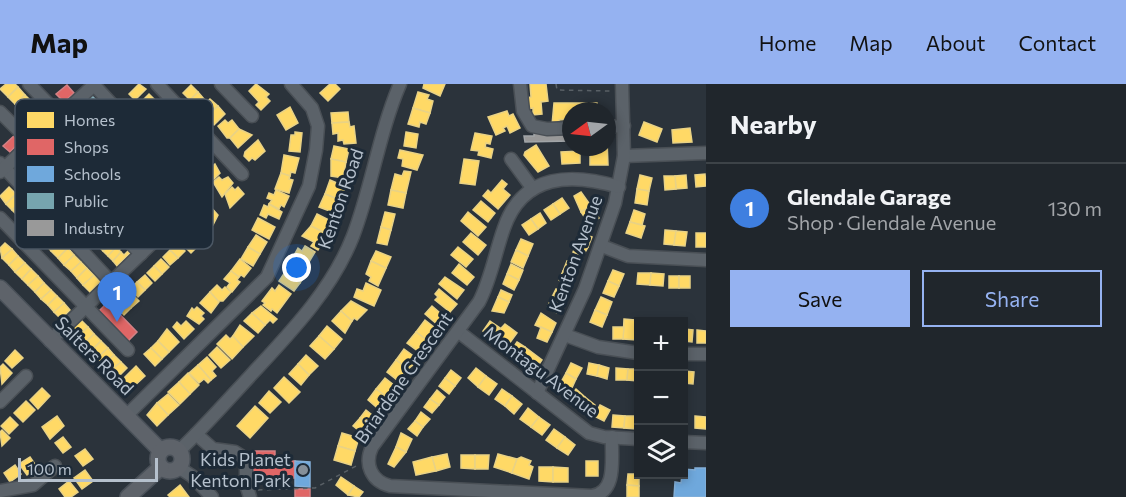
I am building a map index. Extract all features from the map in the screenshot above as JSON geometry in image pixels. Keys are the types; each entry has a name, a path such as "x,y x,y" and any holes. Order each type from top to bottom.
{"main road":[{"name":"Salters Road","path":"0,288 161,451"},
{"path":"166,447 179,451 182,458 178,467 170,471 161,467 158,457 161,451 166,447"},
{"path":"128,497 161,467"}],"street":[{"path":"29,84 46,99"},
{"path":"78,99 95,84 109,99"},
{"path":"157,84 171,99"},
{"path":"221,84 252,116"},
{"path":"126,416 267,277 309,186 316,150 318,126 312,108 291,84"},
{"name":"Kenton Road","path":"179,451 299,321 333,275 352,238 366,196 387,114 400,84"},
{"path":"520,84 523,111 532,126 547,129 562,128"},
{"name":"Kenton Avenue","path":"537,393 602,246 619,187 624,156 623,88"},
{"path":"0,112 15,126"},
{"path":"616,126 624,126"},
{"path":"213,143 242,174"},
{"path":"624,156 706,153"},
{"path":"15,157 2,168 15,182"},
{"path":"511,159 533,189"},
{"name":"Briardene Crescent","path":"612,437 610,483 602,493 592,496 390,486 380,482 372,475 368,459 372,447 459,332 485,289 510,214 524,195 549,181 569,178 593,179 619,187"},
{"path":"0,218 15,233"},
{"path":"602,246 628,256 706,260"},
{"path":"30,249 128,350"},
{"path":"79,249 112,283"},
{"path":"136,249 141,254"},
{"path":"50,341 146,249"},
{"name":"Montagu Avenue","path":"459,332 589,433 634,439"},
{"path":"565,334 598,348 634,352"},
{"path":"688,354 706,354"},
{"path":"0,402 26,376"},
{"path":"196,434 213,449 235,452 246,459 249,495"},
{"path":"688,442 706,443"},
{"path":"0,491 33,485 55,466"},
{"path":"178,467 192,476 212,497"}],"path":[{"path":"556,84 557,90 623,88"},
{"path":"249,495 263,488 315,488 368,459"}],"building: Homes":[{"path":"6,84 15,84 18,87 8,97 0,89"},
{"path":"139,84 146,89 136,99 129,94"},
{"path":"256,84 269,94 266,97 270,101 261,110 256,105 259,102 249,91"},
{"path":"330,84 335,84 340,89 328,101 320,93"},
{"path":"424,84 445,84 440,96 423,88"},
{"path":"530,84 546,84 548,101 541,102 542,114 533,115 533,108 528,109 526,98 531,97"},
{"path":"191,85 198,92 191,99 183,93"},
{"path":"18,87 25,95 21,99 15,99 15,104 8,97"},
{"path":"198,92 204,99 191,99"},
{"path":"418,92 429,95 427,99 433,101 430,113 413,108"},
{"path":"149,94 154,99 144,99"},
{"path":"554,103 562,103 562,120 559,120 559,125 552,125"},
{"path":"218,106 225,114 214,125 213,124 213,111"},
{"path":"290,107 298,123 286,130 277,115"},
{"path":"413,108 430,113 426,124 420,122 419,127 408,124"},
{"path":"507,111 509,116 513,114 520,128 510,133 507,126 503,128 505,131 496,135 488,117"},
{"path":"348,112 349,122 332,123 331,113"},
{"path":"225,120 228,123 232,120 239,129 230,138 227,138 218,126"},
{"path":"349,122 350,127 354,126 356,143 344,144 343,140 338,141 338,133 333,134 332,123"},
{"path":"644,122 662,129 657,142 639,135"},
{"path":"690,128 692,142 673,143 672,130"},
{"path":"239,129 252,135 238,148 230,138"},
{"path":"295,132 302,133 300,152 289,151 291,135 295,135"},
{"path":"406,132 418,134 416,148 404,146"},
{"path":"475,133 492,136 490,144 486,143 485,147 493,149 491,158 478,155 479,151 471,150"},
{"path":"258,140 265,151 255,160 252,158 249,161 244,156 245,152"},
{"path":"536,145 549,166 538,172 524,155"},
{"path":"334,146 349,149 346,162 331,159"},
{"path":"400,150 423,155 417,170 402,166 403,159 398,158"},
{"path":"561,152 562,156 580,156 580,163 562,164"},
{"path":"284,155 299,158 295,173 291,172 290,176 281,173"},
{"path":"590,156 608,156 608,165 590,165"},
{"path":"331,159 346,162 343,178 331,176"},
{"path":"464,159 479,161 475,185 460,183"},
{"path":"215,164 220,173 213,180"},
{"path":"404,171 411,172 406,193 391,190 395,174 402,176"},
{"path":"281,173 290,176 289,179 293,180 289,193 275,189"},
{"path":"705,174 706,186 696,187 695,175"},
{"path":"640,175 652,178 649,191 637,189"},
{"path":"686,175 687,188 676,189 675,176"},
{"path":"664,176 675,176 676,189 665,190"},
{"path":"219,177 222,180 228,177 233,183 222,197 213,182"},
{"path":"330,180 346,187 340,200 325,194"},
{"path":"502,180 507,184 503,189 510,195 498,209 483,196 488,190 491,193"},
{"path":"9,187 15,193 6,204 0,196"},
{"path":"232,187 235,190 238,187 244,194 230,208 225,194"},
{"path":"637,189 649,191 647,205 635,203"},
{"path":"276,190 289,196 284,207 281,205 279,209 269,204 272,200 267,198 269,193 274,195"},
{"path":"391,190 406,193 403,208 388,205"},
{"path":"581,192 591,206 581,212 574,196"},
{"path":"325,194 340,200 335,213 319,207"},
{"path":"15,195 15,207 12,210 6,204"},
{"path":"562,198 569,208 560,214 553,204"},
{"path":"481,201 495,213 488,222 473,210"},
{"path":"269,204 282,212 279,219 268,214 266,218 260,215 264,205 268,207"},
{"path":"553,204 560,214 551,220 544,210"},
{"path":"591,206 599,218 592,222 590,219 587,221 581,212"},
{"path":"213,209 218,215 213,225"},
{"path":"634,210 645,214 642,225 630,222"},
{"path":"385,212 395,214 391,230 381,227"},
{"path":"468,212 486,227 478,236 461,221"},
{"path":"540,213 546,223 538,229 531,219"},
{"path":"317,214 333,222 327,234 311,226"},
{"path":"258,218 275,227 269,239 252,230"},
{"path":"531,219 538,229 529,235 522,225"},
{"path":"630,222 645,226 641,238 626,233"},
{"path":"311,226 327,234 318,250 311,246 314,242 302,236"},
{"path":"381,227 391,230 387,245 377,243"},
{"path":"665,230 676,231 674,245 664,244"},
{"path":"676,231 687,232 685,246 674,245"},
{"path":"471,233 486,245 478,255 463,242"},
{"path":"581,233 592,237 588,247 577,242"},
{"path":"696,233 706,233 706,247 696,247"},
{"path":"256,235 267,242 260,254 248,247"},
{"path":"521,239 533,244 528,256 516,250"},
{"path":"577,242 588,247 583,256 573,252"},
{"path":"5,243 12,249 2,258 0,248"},
{"path":"305,246 315,252 306,267 292,259 298,248 302,251"},
{"path":"248,247 260,254 253,266 241,259"},
{"path":"458,247 473,259 466,267 451,255"},
{"path":"12,249 18,256 9,265 2,258"},
{"path":"53,249 67,249 58,258 51,251"},
{"path":"67,249 74,255 64,265 58,258"},
{"path":"105,249 114,249 108,256 103,251"},
{"path":"114,249 120,249 121,252 113,261 108,256"},
{"path":"183,249 185,251 178,258 170,250"},
{"path":"170,250 178,258 170,265 163,257"},
{"path":"516,250 528,256 523,268 511,262"},
{"path":"128,251 130,253 117,266 113,261 121,252 124,255"},
{"path":"376,251 391,257 386,268 371,261"},
{"path":"74,255 81,262 71,271 64,265"},
{"path":"18,256 25,263 15,272 9,265"},
{"path":"161,259 169,267 162,274 154,266"},
{"path":"240,259 251,268 244,277 241,275 239,277 231,271"},
{"path":"371,261 386,268 378,286 369,281 371,277 366,274"},
{"path":"567,261 578,266 574,276 563,271"},
{"path":"81,262 87,268 77,278 71,271"},
{"path":"25,263 31,269 22,279 15,272"},
{"path":"291,263 306,274 300,283 285,272"},
{"path":"459,264 474,277 467,285 452,273"},
{"path":"511,264 523,270 519,280 507,274"},
{"path":"154,266 162,274 155,281 147,273"},
{"path":"87,268 94,275 83,285 77,278"},
{"path":"31,269 38,276 28,285 22,279"},
{"path":"613,270 624,274 619,286 608,281"},
{"path":"231,271 239,277 237,280 240,282 232,292 227,287 230,283 224,279"},
{"path":"563,271 574,276 570,285 559,280"},
{"path":"285,272 300,283 294,291 279,281"},
{"path":"638,273 651,273 650,285 637,284"},
{"path":"651,273 664,274 663,286 650,285"},
{"path":"507,274 519,280 514,290 503,284"},
{"path":"94,275 100,282 90,292 83,285"},
{"path":"145,275 152,283 145,290 137,282"},
{"path":"38,276 44,283 35,292 28,285"},
{"path":"669,276 679,276 679,288 669,288"},
{"path":"679,276 690,276 690,288 679,288"},
{"path":"445,277 464,290 457,299 439,284"},
{"path":"608,281 619,286 614,297 603,293"},
{"path":"137,282 145,290 138,297 130,289"},
{"path":"44,283 51,290 41,299 35,292"},
{"path":"366,283 381,290 374,306 354,297 357,289 363,291"},
{"path":"217,285 222,290 225,287 231,292 223,301 218,301 210,292"},
{"path":"279,285 291,294 277,313 263,305 265,303 262,301 272,288 275,291"},
{"path":"439,289 457,304 450,312 435,300 438,297 435,294"},
{"path":"556,289 566,294 562,304 551,299"},
{"path":"51,290 57,296 48,305 41,299"},
{"path":"128,290 139,301 131,308 121,297"},
{"path":"501,290 512,295 509,302 498,297"},
{"path":"210,292 219,302 211,313 200,303"},
{"path":"57,296 64,303 54,312 48,305"},
{"path":"121,297 131,308 124,315 113,304"},
{"path":"498,297 509,302 504,313 492,311"},
{"path":"601,297 612,302 607,315 595,310"},
{"path":"551,299 562,304 557,313 547,308"},
{"path":"351,301 367,310 357,320 354,318 352,321 341,311"},
{"path":"64,303 70,310 61,319 54,312"},
{"path":"261,306 277,319 273,323 270,320 265,325 252,313"},
{"path":"432,306 446,318 439,326 425,314"},
{"path":"197,307 204,313 201,316 204,319 199,324 187,316 192,308 194,310"},
{"path":"595,310 607,315 602,327 590,322"},
{"path":"341,311 352,321 345,333 332,321"},
{"path":"252,313 265,325 258,333 244,321"},
{"path":"541,313 556,323 552,332 535,325"},
{"path":"624,319 634,320 634,340 623,339"},
{"path":"81,320 88,327 77,337 71,330"},
{"path":"425,320 439,331 428,341 416,332"},
{"path":"186,321 194,329 184,339 173,327 177,322 181,326"},
{"path":"490,321 500,328 492,338 483,331"},
{"path":"505,324 517,333 506,348 492,338"},
{"path":"240,325 254,336 243,347 233,336"},
{"path":"327,326 342,339 334,349 319,336"},
{"path":"88,327 94,334 84,344 77,337"},
{"path":"541,327 552,332 547,342 537,338"},
{"path":"613,327 624,327 623,339 613,339"},
{"path":"167,329 179,342 169,352 158,341"},
{"path":"688,329 693,330 692,342 688,342"},
{"path":"697,330 706,331 706,343 697,343"},
{"path":"416,332 428,341 422,354 407,343"},
{"path":"94,334 101,341 91,351 84,344"},
{"path":"226,335 230,339 233,336 243,347 232,359 217,344"},
{"path":"319,336 334,349 325,359 310,346"},
{"path":"101,341 108,348 97,358 91,351"},
{"path":"158,341 169,352 162,359 151,348"},
{"path":"517,342 525,347 518,357 510,352"},
{"path":"217,347 230,360 221,368 209,355"},
{"path":"525,347 542,360 535,370 518,357"},
{"path":"108,348 114,355 104,364 97,358"},
{"path":"151,348 162,359 155,366 144,354"},
{"path":"404,349 419,360 408,369 396,360"},
{"path":"15,350 23,358 12,368 5,361"},
{"path":"114,355 121,362 110,371 104,364"},
{"path":"306,355 318,366 309,375 298,364"},
{"path":"207,357 216,367 212,371 216,376 211,380 198,365"},
{"path":"396,360 408,369 401,383 387,372"},
{"path":"121,362 127,368 117,378 110,371"},
{"path":"571,363 582,368 576,379 566,373"},
{"path":"589,363 599,365 597,376 587,374"},
{"path":"3,364 12,373 2,384 0,367"},
{"path":"298,364 309,375 301,385 289,374"},
{"path":"198,365 211,380 208,383 204,379 199,383 189,373"},
{"path":"599,365 609,368 607,379 597,376"},
{"path":"136,366 145,376 131,389 122,380"},
{"path":"476,368 486,376 478,387 468,378"},
{"path":"616,368 628,369 627,380 616,380"},
{"path":"628,369 634,369 634,381 627,380"},
{"path":"451,370 461,378 455,386 445,378"},
{"path":"688,371 694,372 693,384 688,383"},
{"path":"188,373 199,385 190,394 179,382"},
{"path":"566,373 576,379 571,390 560,384"},
{"path":"486,376 497,384 489,395 478,387"},
{"path":"284,377 300,392 289,403 274,388"},
{"path":"385,378 399,389 388,398 376,389"},
{"path":"445,378 455,386 449,394 439,386"},
{"path":"179,382 190,394 180,404 168,392"},
{"path":"42,388 50,396 38,409 30,400"},
{"path":"376,389 388,398 382,412 368,400"},
{"path":"502,389 512,396 505,406 495,399"},
{"path":"576,389 585,397 577,407 568,399"},
{"path":"437,390 445,397 439,405 430,399"},
{"path":"269,391 281,402 270,413 259,403"},
{"path":"168,394 179,405 168,415 157,403"},
{"path":"512,396 522,404 514,414 505,406"},
{"path":"585,397 595,405 587,414 577,407"},
{"path":"430,399 439,405 432,413 424,407"},
{"path":"26,401 35,410 23,422 14,413"},
{"path":"157,403 168,415 157,426 147,415"},
{"path":"600,405 610,410 604,421 594,416"},
{"path":"255,406 268,418 250,438 237,426"},
{"path":"528,408 539,417 531,427 520,419"},
{"path":"366,410 376,418 369,426 360,418"},
{"path":"421,412 430,419 423,427 415,421"},
{"path":"613,415 625,416 624,428 612,427"},
{"path":"57,416 64,426 50,439 42,427"},
{"path":"625,416 634,416 634,429 624,428"},
{"path":"695,416 706,417 706,429 695,428"},
{"path":"10,417 18,425 9,434 1,426"},
{"path":"539,417 550,425 542,435 531,427"},
{"path":"360,418 369,426 363,434 353,426"},
{"path":"415,421 423,427 417,436 408,429"},
{"path":"554,429 565,437 557,448 546,440"},
{"path":"2,430 10,438 2,446 0,432"},
{"path":"342,433 359,438 355,451 338,446"},
{"path":"401,433 412,439 406,452 396,447"},
{"path":"63,437 71,447 63,453 55,443"},
{"path":"565,437 575,445 568,455 557,448"},
{"path":"338,446 355,451 351,465 334,460"},
{"path":"396,447 406,452 394,467 388,464"},
{"path":"85,449 93,459 83,466 75,456"},
{"path":"447,454 450,467 436,471 432,457"},
{"path":"498,454 517,459 512,473 494,467"},
{"path":"461,455 475,455 475,469 461,468"},
{"path":"475,455 489,455 488,469 475,469"},
{"path":"30,457 37,467 27,475 19,464"},
{"path":"432,457 436,471 416,475 413,462"},
{"path":"521,457 531,461 529,465 533,467 529,479 512,473 517,459"},
{"path":"586,461 598,461 598,476 586,476"},
{"path":"15,465 21,474 10,482 4,473"},
{"path":"539,467 553,467 553,482 539,481"},
{"path":"553,467 568,468 568,482 553,482"},
{"path":"85,470 93,481 82,489 74,478"},
{"path":"628,474 634,474 634,479 639,479 639,486 627,485"},
{"path":"341,477 354,486 348,495 336,485"},
{"path":"69,481 78,492 71,497 65,497 59,489"},
{"path":"180,485 189,497 170,497 168,495"},
{"path":"627,485 639,486 639,497 627,497"},
{"path":"354,486 363,492 359,497 348,495"}],"building: Shops":[{"path":"67,85 74,93 67,99 61,99 56,94"},
{"path":"15,135 15,147 10,152 3,146"},
{"path":"108,302 137,332 128,341 123,339 98,312"},
{"path":"254,451 275,451 275,461 295,461 295,478 253,477"},
{"path":"295,489 310,489 310,497 295,497"}],"building: Schools":[{"name":"Kids Planet Kenton Park","path":"295,461 310,462 310,487 295,486"},
{"path":"695,468 706,468 706,497 674,497 675,482 681,483 682,479 688,479 688,469 695,470"}],"building: Industry":[{"path":"562,132 562,141 525,142 524,136 534,136 534,133"}],"place":[{"name":"Glendale Garage","path":"117,322"},
{"name":"Kids Planet Kenton Park","path":"303,470"}]}
